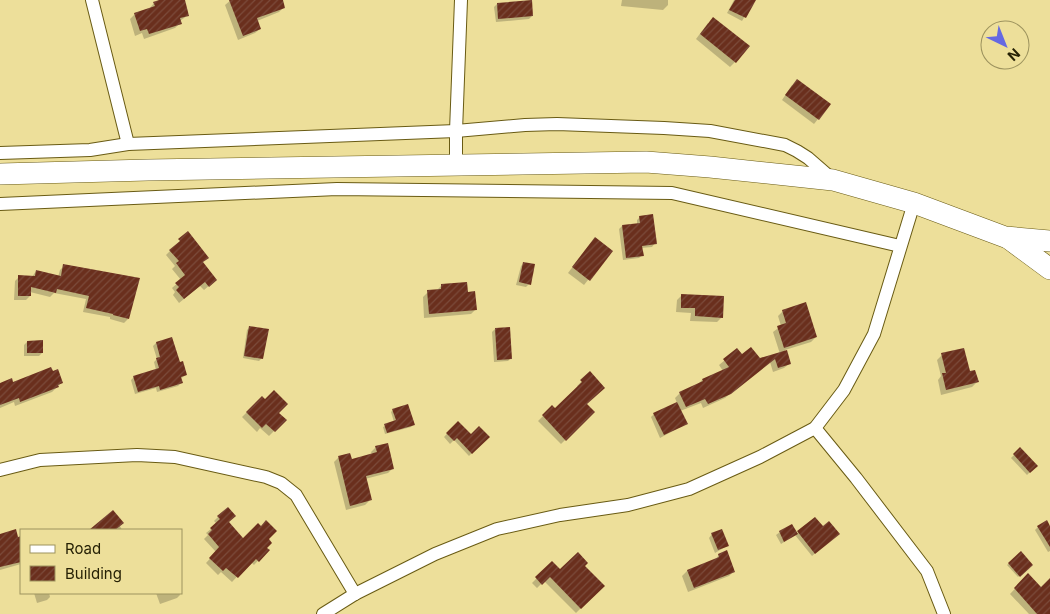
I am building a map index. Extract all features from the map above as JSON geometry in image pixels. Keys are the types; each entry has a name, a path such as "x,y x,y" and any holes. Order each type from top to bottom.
{"highway":[{"path":"0,174 158,169 646,162 710,166 833,180 914,203 1005,237 1050,269"},
{"path":"1005,237 1050,241"}],"street":[{"path":"92,0 128,144"},
{"path":"456,165 462,0"},
{"path":"0,153 90,150 128,144 456,132 525,125 557,124 710,131 785,146 808,158 833,180"},
{"path":"0,204 338,190 672,193 900,246"},
{"path":"323,614 355,594 435,554 497,529 560,515 628,504 688,489 760,457 815,428 844,390 874,334 914,203"},
{"path":"815,428 927,571 944,614"},
{"path":"0,470 40,460 137,455 175,457 266,477 281,483 296,495 355,594"}],"building":[{"path":"159,0 185,0 189,16 180,18 182,24 149,34 147,29 140,31 134,13 155,6 153,2"},
{"path":"229,0 283,0 285,8 257,18 261,29 243,36"},
{"path":"532,0 533,16 498,19 497,3"},
{"path":"735,0 756,0 746,18 729,10"},
{"path":"713,17 750,46 736,63 700,34"},
{"path":"797,79 831,104 819,120 785,95"},
{"path":"653,214 657,244 642,246 644,256 626,258 622,225 640,223 639,216"},
{"path":"188,231 209,258 203,262 217,280 209,287 205,282 184,299 176,290 179,287 175,283 185,275 176,263 179,261 169,250"},
{"path":"595,237 613,251 590,281 572,267"},
{"path":"523,262 535,264 531,285 519,282"},
{"path":"63,264 140,278 129,319 86,308 89,296 57,289 56,293 31,287 31,296 18,296 18,275 35,276 36,270 61,276"},
{"path":"467,282 468,292 475,291 477,310 429,314 427,290 441,289 441,284"},
{"path":"681,294 724,296 723,318 695,316 695,308 681,308"},
{"path":"806,302 817,337 784,348 777,326 786,323 782,310"},
{"path":"249,326 269,329 263,359 244,356"},
{"path":"510,327 512,359 497,360 495,328"},
{"path":"172,337 180,362 183,361 187,375 181,377 183,383 160,390 159,386 138,392 133,376 159,368 156,358 160,357 156,342"},
{"path":"43,340 43,353 27,353 27,341"},
{"path":"751,347 760,358 787,350 791,364 778,368 775,359 731,394 708,404 705,399 686,407 679,392 729,367 723,359 737,348 742,354"},
{"path":"964,348 970,371 975,370 979,382 946,390 942,373 946,373 941,353"},
{"path":"51,367 53,371 58,369 63,383 58,385 59,387 20,402 19,398 0,405 0,383 12,378 13,382"},
{"path":"590,371 605,388 587,404 595,412 566,441 542,415 552,405 555,408 582,382 580,380"},
{"path":"274,390 288,404 279,413 287,420 275,432 266,424 262,428 246,412 262,396 265,399"},
{"path":"677,402 688,424 664,435 653,413"},
{"path":"408,404 415,425 387,433 384,424 396,420 392,409"},
{"path":"458,421 471,434 479,426 490,437 472,454 457,438 454,441 446,433"},
{"path":"388,443 394,469 366,476 372,500 350,506 338,456 350,453 352,459 377,452 375,446"},
{"path":"1020,447 1038,466 1030,473 1013,454"},
{"path":"228,507 236,516 229,522 243,538 258,523 261,526 266,520 277,531 269,539 272,543 267,548 270,550 259,562 256,559 238,578 226,568 223,571 209,558 219,547 208,534 212,530 210,528 220,519 217,516"},
{"path":"113,510 124,523 116,529 90,529"},
{"path":"815,517 823,526 829,521 840,534 815,554 797,531"},
{"path":"1047,520 1050,526 1050,547 1037,526"},
{"path":"792,524 798,534 784,542 779,531"},
{"path":"16,529 18,537 20,536 20,562 0,567 0,534"},
{"path":"722,529 729,546 718,550 711,533"},
{"path":"727,550 735,572 694,588 687,570 719,557 718,554"},
{"path":"1021,551 1033,565 1020,577 1008,563"},
{"path":"578,552 588,563 585,566 605,586 581,609 550,577 542,585 535,577 552,561 560,569"},
{"path":"1028,573 1041,587 1050,578 1050,614 1037,614 1014,588"}]}
